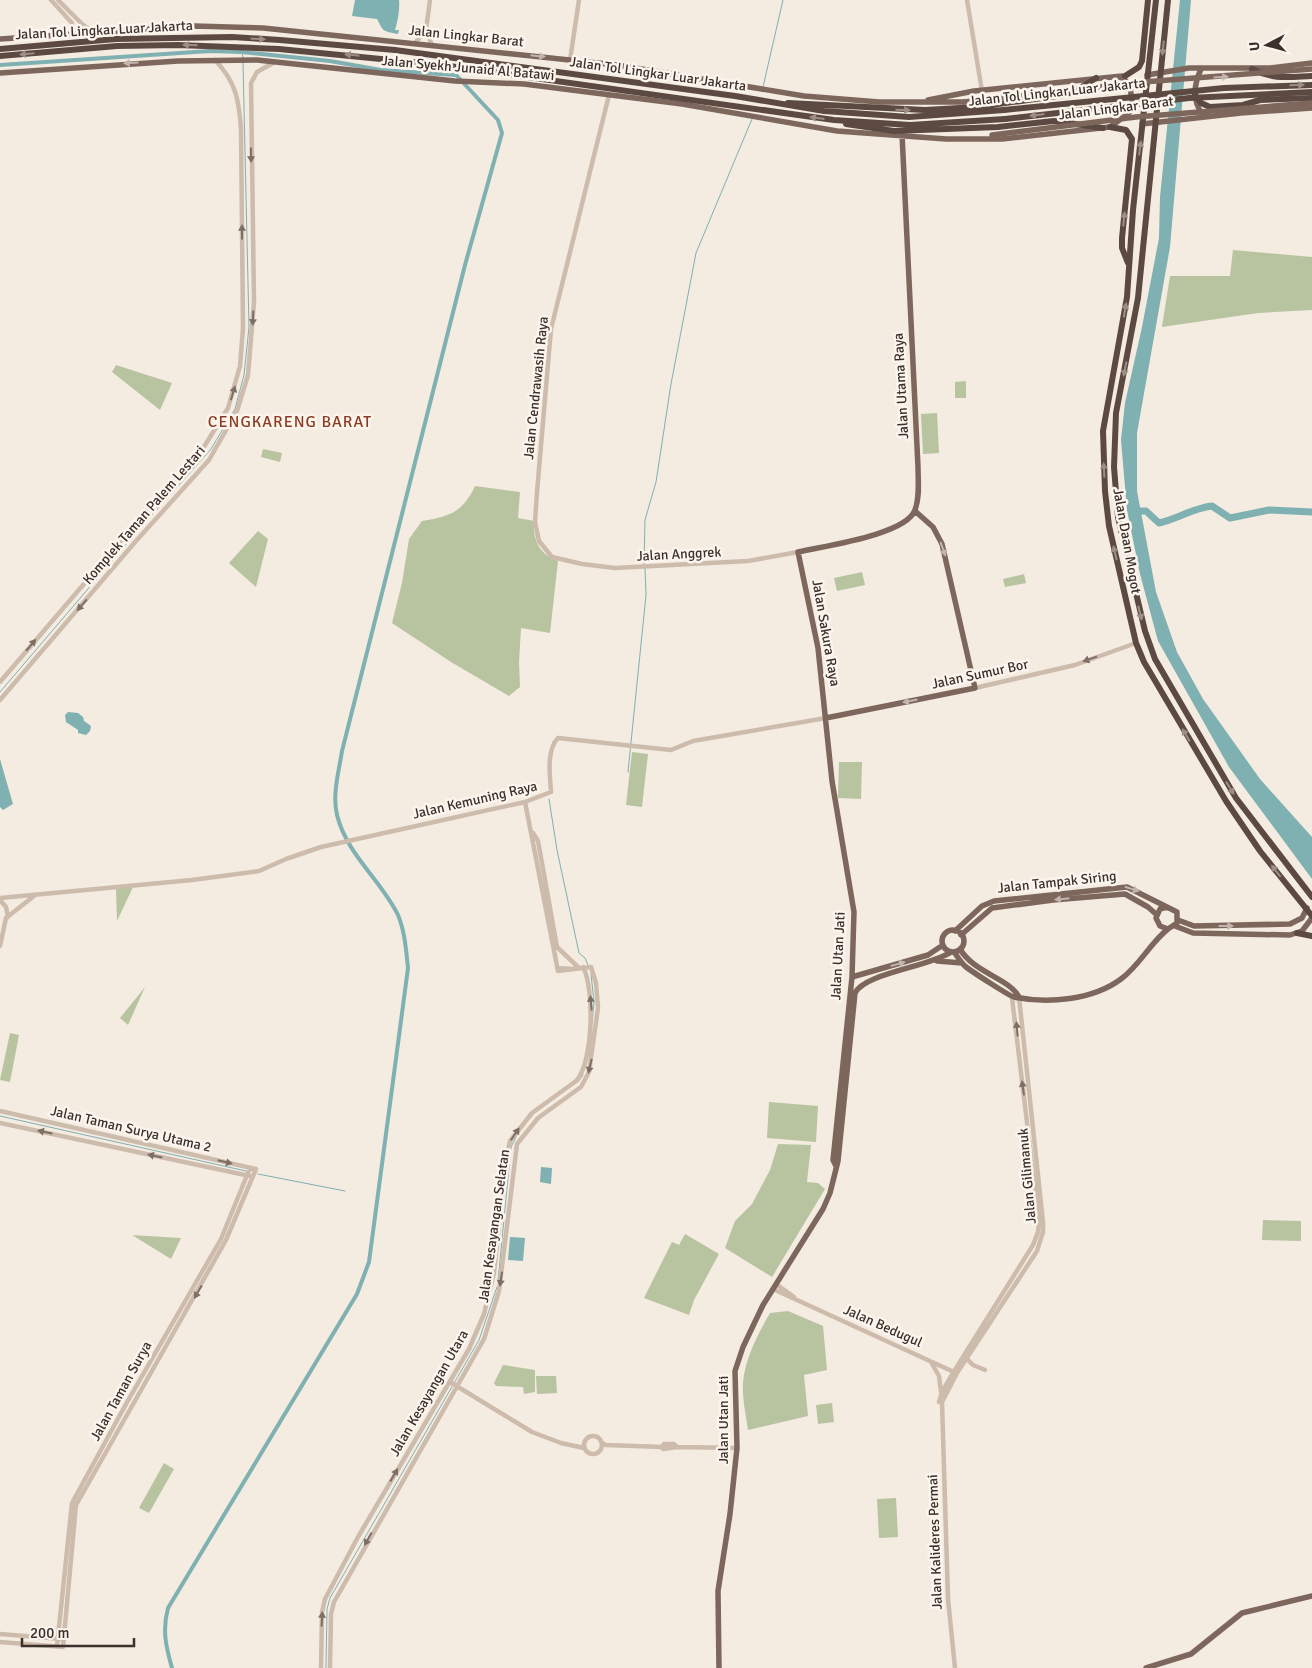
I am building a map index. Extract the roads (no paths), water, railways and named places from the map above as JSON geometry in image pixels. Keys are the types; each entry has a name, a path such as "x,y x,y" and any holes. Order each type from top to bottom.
{"highway":[{"name":"Jalan Daan Mogot","path":"1168,0 1138,298 1116,413 1114,468 1119,520 1148,642 1163,674 1214,762 1250,819 1312,898"},
{"name":"Jalan Daan Mogot","path":"1153,2 1148,75 1120,344 1104,423 1103,459 1109,522 1136,643 1144,662 1199,756 1260,851 1312,917"},
{"path":"1122,76 1139,67 1142,61 1153,2"},
{"name":"Jalan Tol Lingkar Luar Jakarta","path":"0,49 116,39 232,37 334,44 395,50 824,111 909,117 1004,110 1224,88 1312,84"},
{"name":"Jalan Tol Lingkar Luar Jakarta","path":"0,56 152,46 232,46 288,49 442,65 765,114 910,125 1005,118 1189,98 1312,92"},
{"path":"1252,69 1264,75 1277,78 1312,76"},
{"path":"786,105 790,102 925,110 977,107 1064,95 1077,90 1096,78"},
{"path":"1195,96 1201,103 1210,107 1267,99 1312,98"},
{"path":"1242,113 1253,102"},
{"path":"834,120 854,126 894,131 989,128 1054,121 1126,130 1132,139 1122,248 1129,266"},
{"path":"1109,522 1119,520"},
{"path":"1199,756 1205,756 1207,750"},
{"path":"1206,767 1208,762 1214,762"},
{"path":"1297,933 1312,936"}],"main road":[{"name":"Jalan Lingkar Barat","path":"0,39 92,31 194,26 237,27 415,43 570,60 655,70 756,90 879,102 926,100 964,102 1143,82 1312,69"},
{"name":"Jalan Syekh Junaid Al Batawi","path":"0,73 95,65 214,59 248,60 460,81 524,84 748,111"},
{"name":"Jalan Lingkar Barat","path":"1148,75 1170,69 1252,69 1312,63"},
{"path":"1201,69 1195,86 1195,96 1199,110 1204,117"},
{"name":"Jalan Lingkar Barat","path":"926,100 982,90 1122,76"},
{"path":"765,114 837,131 902,134 922,137 1002,139 1106,128 1129,113 1132,102 1130,86 1122,76"},
{"name":"Jalan Lingkar Barat","path":"922,137 992,135 1136,117 1312,103"},
{"name":"Jalan Lingkar Barat","path":"1143,124 1186,118 1312,108"},
{"name":"Jalan Utama Raya","path":"902,134 918,467 915,511"},
{"path":"798,552 892,529 902,524 915,511 932,528 942,544 975,688"},
{"name":"Jalan Sakura Raya","path":"798,552 818,648 826,724"},
{"name":"Jalan Sumur Bor","path":"826,724 834,717 975,688"},
{"path":"825,711 827,715 834,717"},
{"name":"Jalan Utan Jati","path":"826,724 839,830 853,903 852,977 836,1148"},
{"name":"Jalan Tampak Siring","path":"958,933 982,906 994,900 1088,889 1126,887 1167,907"},
{"name":"Jalan Tampak Siring","path":"958,933 992,908 1062,899 1125,894 1148,906 1157,915"},
{"path":"955,951 962,962 1015,997 1044,999 1072,997 1102,991 1135,968 1158,936 1175,926 1178,920 1174,909 1167,907 1160,909 1157,921 1160,926 1168,929"},
{"path":"1178,920 1194,926 1266,926 1295,923 1302,918 1306,908"},
{"path":"1175,926 1193,933 1266,935 1297,933 1309,924 1312,917"},
{"path":"1158,936 1160,926"},
{"path":"1266,926 1270,930 1266,935"},
{"path":"852,977 928,955 943,945 945,934 958,933 963,941 955,951 928,963"},
{"path":"943,945 1013,989 1015,997"},
{"path":"928,963 943,961 962,962"},
{"name":"Jalan Utan Jati","path":"719,1668 718,1591 730,1514 737,1448 735,1371 752,1327 774,1286 827,1202 836,1166 833,1160 856,991 873,979 928,963"},
{"path":"852,970 858,975"},
{"path":"1146,1668 1191,1654 1242,1613 1312,1596"}],"street":[{"path":"52,0 72,23 72,33"},
{"path":"58,0 84,26 92,31"},
{"path":"430,0 426,30 432,45"},
{"path":"570,60 580,0"},
{"path":"967,0 982,90"},
{"path":"415,43 426,30"},
{"name":"Komplek Taman Palem Lestari","path":"0,700 136,541 209,460 237,411 248,375 254,302 245,106 214,59"},
{"name":"Komplek Taman Palem Lestari","path":"0,682 142,515 202,450 228,408 240,366 243,328 245,106 254,77 262,68 276,62"},
{"name":"Jalan Cendrawasih Raya","path":"560,559 552,556 544,549 539,541 535,522 547,370 554,316 609,95"},
{"name":"Jalan Anggrek","path":"560,559 615,568 748,561 798,552"},
{"name":"Jalan Sumur Bor","path":"975,688 1075,665 1136,643"},
{"name":"Jalan Kemuning Raya","path":"0,899 261,871 286,859 348,841 524,802 549,793 553,744 558,738 675,749 693,741 826,724"},
{"path":"524,802 532,832 558,971 583,967"},
{"path":"532,832 538,841 557,947 583,967"},
{"path":"8,917 35,895"},
{"path":"0,899 5,905 8,917 0,943"},
{"name":"Jalan Kesayangan Utara","path":"320,1668 322,1612 325,1599 363,1529 451,1382 472,1342 489,1296 510,1140 532,1113 576,1081 582,1071 590,1031 592,1009 583,967"},
{"name":"Jalan Kesayangan Selatan","path":"330,1668 331,1614 334,1602 484,1339 498,1298 516,1144 535,1121 581,1086 587,1076 596,1036 598,1008 596,984 583,967"},
{"name":"Jalan Gilimanuk","path":"941,1404 955,1372 967,1359 1037,1251 1043,1232 1037,1152 1015,997"},
{"name":"Jalan Gilimanuk","path":"941,1415 941,1396 1033,1245 1038,1232 1015,997"},
{"name":"Jalan Taman Surya Utama 2","path":"0,1112 256,1169"},
{"path":"0,1122 251,1176"},
{"name":"Jalan Taman Surya","path":"250,1168 251,1176"},
{"name":"Jalan Taman Surya","path":"0,1642 57,1646 61,1639 76,1505 226,1240 251,1176 256,1169"},
{"name":"Jalan Bedugul","path":"774,1286 799,1301 955,1372"},
{"path":"967,1359 973,1365 985,1370"},
{"path":"930,1360 939,1376 941,1396"},
{"path":"451,1382 532,1432 576,1446 584,1445 591,1436 597,1437 603,1445"},
{"name":"Jalan Kalideres Permai","path":"941,1415 946,1599 954,1668"},
{"path":"584,1445 586,1452 592,1454 598,1452 603,1445"},
{"path":"603,1445 662,1447 663,1449 677,1447 737,1448"},
{"path":"0,1634 61,1639"}],"water":[{"path":"355,0 399,0 395,30 399,30 398,34 384,30 377,19 352,16"},
{"path":"1180,0 1191,0 1170,247 1137,433 1137,491 1156,592 1177,652 1203,699 1260,779 1312,837 1312,879 1229,767 1158,641 1140,574 1127,510 1121,440 1125,403 1159,238 1160,197"},
{"path":"68,712 78,713 91,726 90,731 86,735 78,733 78,730 66,722 65,715"},
{"path":"0,759 13,804 3,810 0,807"},
{"path":"541,1167 552,1168 551,1184 540,1182"},
{"path":"510,1237 525,1238 523,1261 508,1260"}],"waterway":[{"path":"763,87 783,0"},
{"path":"0,65 210,51 242,52 330,61 381,70 456,75 498,120 502,133 465,265 342,751 336,783 337,815 342,829 348,843 383,890 398,915 404,934 408,968 369,1262 357,1294 168,1608 165,1638 172,1668"},
{"path":"242,52 243,58"},
{"path":"0,692 134,535 211,449 235,409 244,375 249,327 243,62"},
{"path":"644,564 645,520 656,482 671,384 696,253 752,119"},
{"path":"1134,511 1146,511 1159,523 1212,506 1230,518 1269,510 1312,512"},
{"path":"628,772 646,595 645,568"},
{"path":"549,799 557,850 579,953 585,958 588,965"},
{"path":"591,974 594,1002 592,1024"},
{"path":"578,1082 583,1075"},
{"path":"0,1116 246,1171"},
{"path":"498,1281 511,1147 516,1137"},
{"path":"258,1174 345,1191"},
{"path":"326,1668 327,1609 330,1598 479,1340 497,1287"}],"district":[{"name":"CENGKARENG BARAT","path":"290,422"}]}
